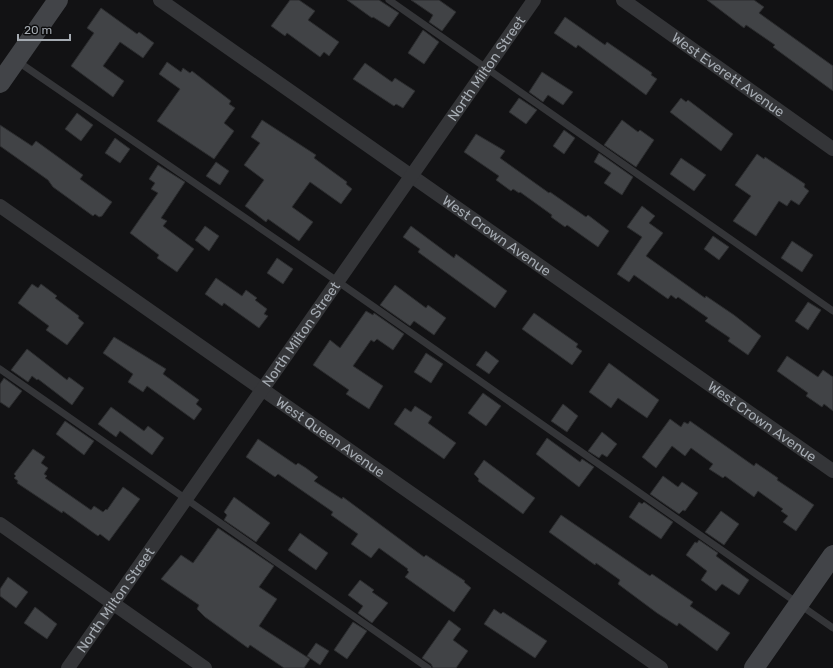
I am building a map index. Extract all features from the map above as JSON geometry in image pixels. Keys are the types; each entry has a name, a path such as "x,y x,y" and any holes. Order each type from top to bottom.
{"main road":[{"path":"0,83 58,0"},
{"path":"754,668 833,555"}],"street":[{"name":"West Crown Avenue","path":"160,0 833,471"},
{"name":"North Milton Street","path":"68,668 534,0"},
{"name":"West Everett Avenue","path":"623,0 833,149"},
{"name":"West Queen Avenue","path":"0,206 661,668"},
{"path":"0,524 205,668"}],"lane":[{"path":"389,0 833,311"},
{"path":"16,60 337,281 833,628"},
{"path":"0,369 428,668"}],"building":[{"path":"290,0 299,0 315,11 308,20 339,42 329,56 324,52 320,57 287,33 285,36 271,26"},
{"path":"347,0 379,0 399,13 389,27 373,17 372,18"},
{"path":"411,0 439,0 456,12 442,31 429,22 433,15"},
{"path":"707,0 754,0 764,7 759,13 833,66 833,91 773,47 775,45 746,25 744,28"},
{"path":"101,8 137,34 139,32 154,43 143,58 120,42 103,66 124,81 113,97 71,66 94,33 87,28"},
{"path":"565,17 605,45 607,42 652,73 651,75 657,79 646,95 578,45 576,48 554,33"},
{"path":"423,30 439,42 424,64 408,53"},
{"path":"167,62 181,72 183,68 190,73 192,71 231,101 229,104 235,108 224,123 234,131 214,159 157,121 180,89 159,74"},
{"path":"365,63 392,82 395,78 415,91 403,108 396,104 394,106 353,79"},
{"path":"542,72 573,92 563,105 548,95 543,102 529,92"},
{"path":"519,98 537,110 526,124 509,112"},
{"path":"681,98 686,102 688,100 733,134 721,151 670,112"},
{"path":"77,113 93,125 81,141 65,129"},
{"path":"262,120 316,155 314,158 347,182 346,184 352,189 341,204 310,182 292,207 313,222 299,241 268,219 266,222 245,206 264,180 244,165 260,143 251,137"},
{"path":"622,120 638,132 640,130 654,140 636,167 604,145"},
{"path":"0,125 32,146 36,141 83,175 80,179 112,202 102,216 99,217 95,214 93,216 53,187 48,180 0,146"},
{"path":"564,130 575,138 564,154 553,146"},
{"path":"476,134 505,151 500,158 549,193 550,192 586,217 588,215 609,231 598,247 567,225 565,227 551,217 552,215 520,192 519,193 513,189 511,191 496,180 499,176 464,152"},
{"path":"115,138 130,149 120,163 105,153"},
{"path":"599,153 633,177 622,195 604,183 611,173 594,162"},
{"path":"757,154 764,159 765,157 805,184 804,187 809,191 799,205 791,200 787,206 779,201 756,236 733,221 751,196 735,185"},
{"path":"681,158 706,175 694,191 670,174"},
{"path":"216,162 229,171 220,185 206,176"},
{"path":"158,165 185,182 161,218 167,221 163,226 194,249 177,272 157,258 159,255 130,233 158,193 151,189 155,183 149,179"},
{"path":"642,206 655,216 649,223 663,233 646,256 705,298 706,296 734,315 761,336 748,355 728,341 730,338 705,321 708,318 678,297 676,299 671,295 668,299 634,275 629,282 617,274 642,237 627,227"},
{"path":"205,226 219,236 209,251 195,240"},
{"path":"411,226 454,258 456,254 507,291 495,308 418,252 420,249 403,237"},
{"path":"713,236 729,247 719,260 704,249"},
{"path":"792,241 813,255 802,272 781,258"},
{"path":"277,258 293,269 283,284 267,273"},
{"path":"216,278 242,296 246,290 257,298 255,300 267,309 264,314 268,316 259,328 224,303 222,306 205,294"},
{"path":"32,284 38,288 41,284 57,296 55,298 79,316 78,318 84,323 67,345 46,330 49,326 18,303"},
{"path":"395,285 426,308 428,305 446,318 434,335 414,321 410,326 380,305"},
{"path":"808,302 821,310 808,330 795,321"},
{"path":"366,311 373,315 374,313 404,334 393,350 377,339 374,342 371,340 353,366 383,386 369,409 346,394 349,390 313,365 330,340 340,348"},
{"path":"534,313 578,344 576,347 582,351 572,365 522,329"},
{"path":"114,337 166,369 163,374 199,400 196,404 202,409 194,420 147,386 143,392 128,382 133,374 103,353"},
{"path":"27,349 67,380 69,377 84,388 72,405 38,379 37,380 32,376 28,382 11,370"},
{"path":"486,351 499,361 489,374 476,365"},
{"path":"426,353 443,364 431,383 414,372"},
{"path":"787,356 818,377 823,370 833,377 833,411 824,404 822,407 806,396 808,393 777,371"},
{"path":"609,363 659,400 647,418 618,398 611,408 589,392"},
{"path":"4,378 22,391 9,408 0,402 0,384"},
{"path":"483,393 501,406 486,426 468,413"},
{"path":"563,404 578,416 567,432 551,421"},
{"path":"415,406 432,417 428,423 456,443 444,459 394,424 405,408 411,412"},
{"path":"111,407 144,431 148,426 164,438 152,455 120,431 116,437 98,424"},
{"path":"670,419 681,427 684,422 688,424 690,421 754,466 756,463 778,478 777,480 814,505 796,531 783,522 788,516 781,511 783,509 758,491 754,497 725,476 723,478 709,469 713,464 691,448 685,456 672,446 656,468 642,457"},
{"path":"65,421 94,441 84,455 56,434"},
{"path":"602,432 617,444 607,457 602,454 599,458 588,451"},
{"path":"547,438 580,462 582,459 594,467 579,487 536,454"},
{"path":"258,439 296,465 298,463 306,468 318,477 314,481 342,499 343,497 424,557 426,555 465,581 464,582 471,588 454,612 405,577 409,572 407,570 408,569 379,548 371,558 351,544 358,534 331,515 333,512 278,474 275,477 246,457"},
{"path":"33,449 45,457 41,463 48,468 44,474 47,476 45,478 91,510 94,506 103,512 106,509 107,510 123,487 140,499 109,541 100,534 98,536 63,511 62,513 17,483 18,481 14,478 16,476 14,474"},
{"path":"484,460 535,498 523,514 478,481 479,479 474,474"},
{"path":"663,476 678,487 682,482 698,493 685,511 683,510 679,514 650,494"},
{"path":"234,497 270,523 256,542 224,520 227,515 224,512"},
{"path":"639,502 642,504 644,502 673,522 661,539 629,517"},
{"path":"721,511 739,524 724,545 705,532"},
{"path":"561,515 650,576 652,574 693,602 690,606 730,633 717,651 679,623 677,626 657,613 618,584 620,580 596,563 595,565 549,532"},
{"path":"218,528 274,566 259,587 277,599 259,626 310,659 304,668 284,668 250,645 248,648 205,617 197,609 199,605 161,579 181,555 193,563"},
{"path":"300,533 328,553 316,570 288,550"},
{"path":"699,540 718,553 716,556 749,580 739,595 722,584 716,591 701,580 707,571 686,555 695,542 697,543"},
{"path":"8,577 28,592 16,608 0,596 0,589"},
{"path":"360,580 374,590 372,592 388,603 372,623 358,613 363,606 348,595"},
{"path":"35,607 57,624 47,639 24,623"},
{"path":"494,609 501,614 503,612 547,641 535,658 484,624"},
{"path":"449,620 461,629 453,640 468,651 456,668 433,668 431,664 422,658"},
{"path":"353,622 367,631 347,659 334,650"},
{"path":"316,643 329,651 320,665 307,656"}]}
